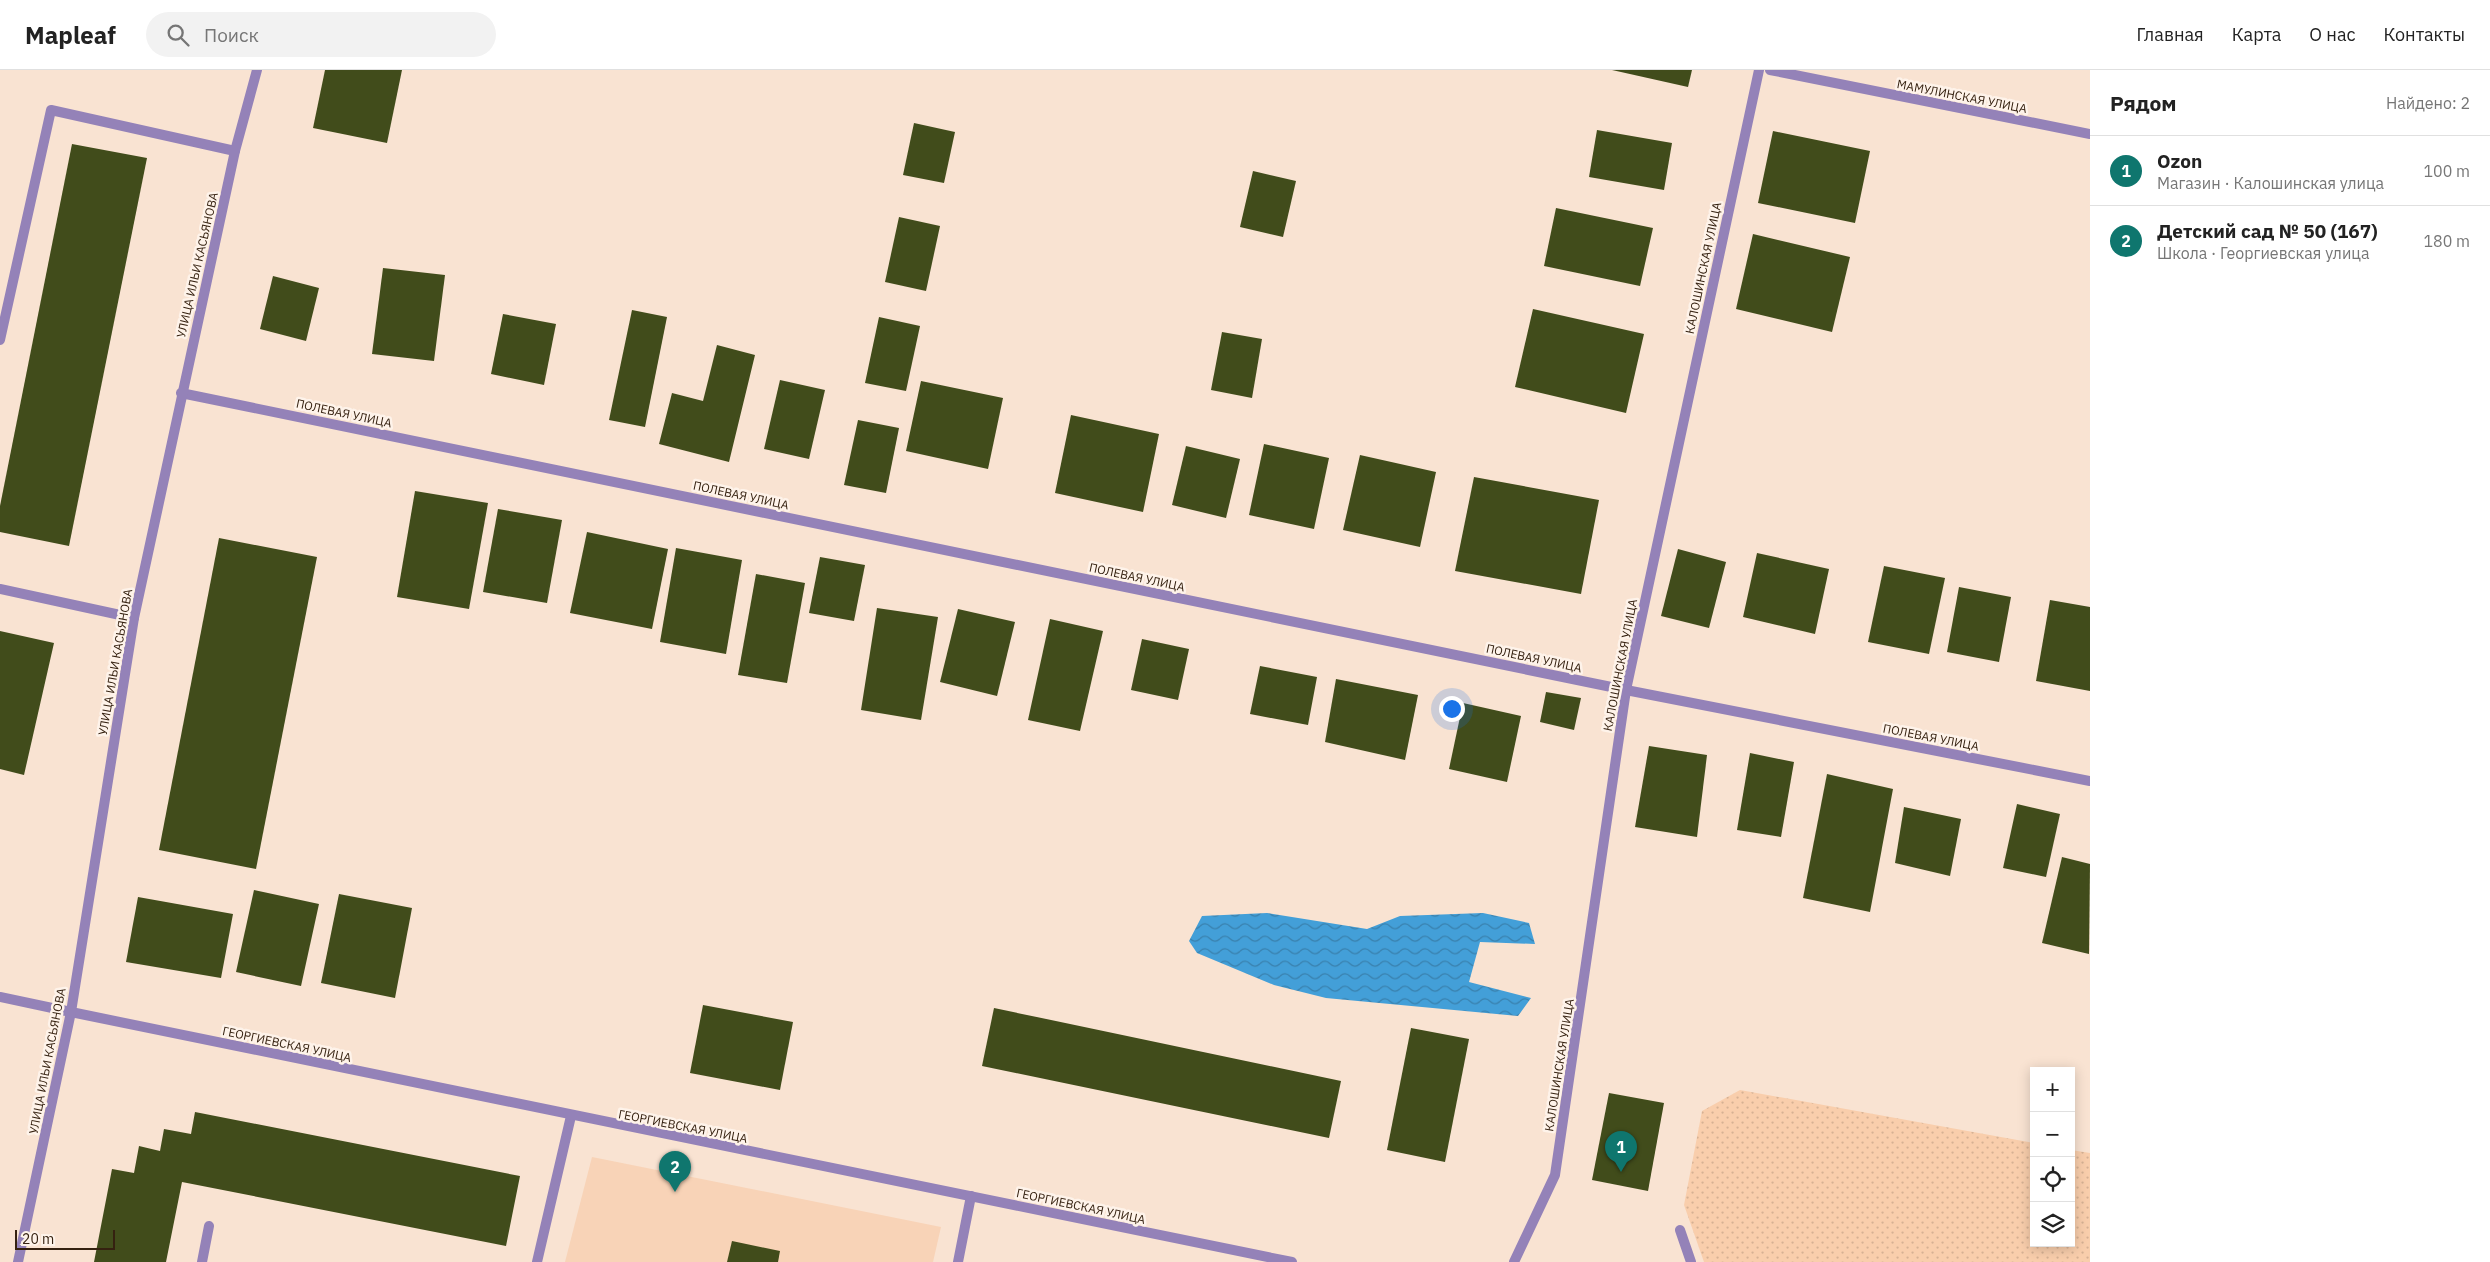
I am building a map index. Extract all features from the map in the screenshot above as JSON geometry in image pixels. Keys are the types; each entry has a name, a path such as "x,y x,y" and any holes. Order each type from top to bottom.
{"street":[{"name":"УЛИЦА ИЛЬИ КАСЬЯНОВА","path":"18,1262 71,1012 134,618 181,392 235,151 257,70"},
{"name":"КАЛОШИНСКАЯ УЛИЦА","path":"1514,1262 1555,1175 1626,690 1758,70"},
{"name":"МАМУЛИНСКАЯ УЛИЦА","path":"1770,70 2090,134"},
{"path":"0,340 52,110 235,151"},
{"name":"ПОЛЕВАЯ УЛИЦА","path":"181,392 1626,690 2090,781"},
{"path":"0,589 134,618"},
{"name":"ГЕОРГИЕВСКАЯ УЛИЦА","path":"0,997 571,1116 1292,1262"},
{"path":"537,1262 571,1116"},
{"path":"958,1262 971,1196"},
{"path":"202,1262 209,1226"},
{"path":"1680,1230 1691,1262"}],"shaded area":[{"path":"1740,1090 2030,1142 2030,1247 2075,1247 2075,1151 2090,1153 2090,1262 1704,1262 1684,1205 1702,1111"},
{"path":"592,1157 941,1227 933,1262 565,1262"}],"water":[{"path":"1267,913 1367,929 1400,916 1483,913 1529,923 1535,944 1480,942 1469,982 1531,998 1518,1016 1326,998 1274,985 1197,953 1189,941 1202,916"}],"building":[{"path":"325,70 402,70 387,143 313,128"},
{"path":"1612,70 1692,70 1688,87"},
{"path":"914,123 955,132 944,183 903,175"},
{"path":"1597,130 1672,143 1664,190 1589,177"},
{"path":"1773,131 1870,151 1855,223 1758,203"},
{"path":"72,144 147,158 69,546 0,532 0,506"},
{"path":"1253,171 1296,181 1283,237 1240,227"},
{"path":"1556,208 1653,228 1640,286 1544,266"},
{"path":"899,217 940,226 926,291 885,282"},
{"path":"1753,234 1850,257 1832,332 1736,309"},
{"path":"383,268 445,275 434,361 372,354"},
{"path":"273,276 319,288 306,341 260,329"},
{"path":"1533,309 1644,334 1626,413 1515,387"},
{"path":"632,310 667,317 645,427 609,420"},
{"path":"503,314 556,324 544,385 491,374"},
{"path":"879,317 920,326 906,391 865,383"},
{"path":"1222,332 1262,339 1252,398 1211,390"},
{"path":"717,345 755,355 729,462 659,444 672,393 703,401"},
{"path":"780,380 825,390 809,459 764,449"},
{"path":"921,381 1003,398 988,469 906,451"},
{"path":"1071,415 1159,434 1143,512 1055,493"},
{"path":"858,420 899,428 886,493 844,485"},
{"path":"1264,444 1329,458 1314,529 1249,515"},
{"path":"1186,446 1240,459 1226,518 1172,505"},
{"path":"1360,455 1436,472 1420,547 1343,530"},
{"path":"1474,477 1599,500 1581,594 1455,571"},
{"path":"415,491 488,503 469,609 397,597"},
{"path":"498,509 562,520 547,603 483,592"},
{"path":"587,532 668,549 652,629 570,613"},
{"path":"219,538 317,557 256,869 159,850"},
{"path":"676,548 742,560 726,654 660,642"},
{"path":"1678,549 1726,562 1709,628 1661,616"},
{"path":"1757,553 1829,569 1815,634 1743,617"},
{"path":"820,557 865,565 854,621 809,613"},
{"path":"1884,566 1945,578 1929,654 1868,642"},
{"path":"756,574 805,583 787,683 738,675"},
{"path":"1959,587 2011,597 1999,662 1947,652"},
{"path":"2050,600 2090,607 2090,691 2036,681"},
{"path":"877,608 938,617 921,720 861,710"},
{"path":"958,609 1015,622 997,696 940,682"},
{"path":"1050,619 1103,631 1080,731 1028,720"},
{"path":"0,631 54,643 24,775 0,769"},
{"path":"1142,639 1189,649 1178,700 1131,690"},
{"path":"1260,666 1317,677 1308,725 1250,714"},
{"path":"1336,679 1418,695 1405,760 1325,742"},
{"path":"1546,692 1581,698 1574,730 1540,722"},
{"path":"1463,703 1521,716 1507,782 1449,769"},
{"path":"1649,746 1707,755 1697,837 1635,827"},
{"path":"1750,753 1794,762 1781,837 1737,830"},
{"path":"1827,774 1893,789 1870,912 1803,898"},
{"path":"2017,804 2060,814 2046,877 2003,868"},
{"path":"1904,807 1961,819 1950,876 1895,863"},
{"path":"2062,857 2090,864 2089,954 2042,943"},
{"path":"254,890 319,904 301,986 236,972"},
{"path":"339,894 412,908 395,998 321,983"},
{"path":"138,897 233,914 221,978 126,962"},
{"path":"703,1005 793,1022 780,1090 690,1073"},
{"path":"994,1008 1341,1081 1329,1138 982,1066"},
{"path":"1411,1028 1469,1039 1445,1162 1387,1150"},
{"path":"1609,1093 1664,1103 1648,1191 1592,1180"},
{"path":"195,1112 520,1176 506,1246 182,1182 166,1262 94,1262 112,1169 134,1173 139,1146 160,1151 164,1129 191,1134"},
{"path":"732,1241 780,1251 778,1262 727,1262"}],"place":[{"name":"Ozon","path":"1621,1172"},
{"name":"Детский сад № 50 (167)","path":"675,1192"}]}
